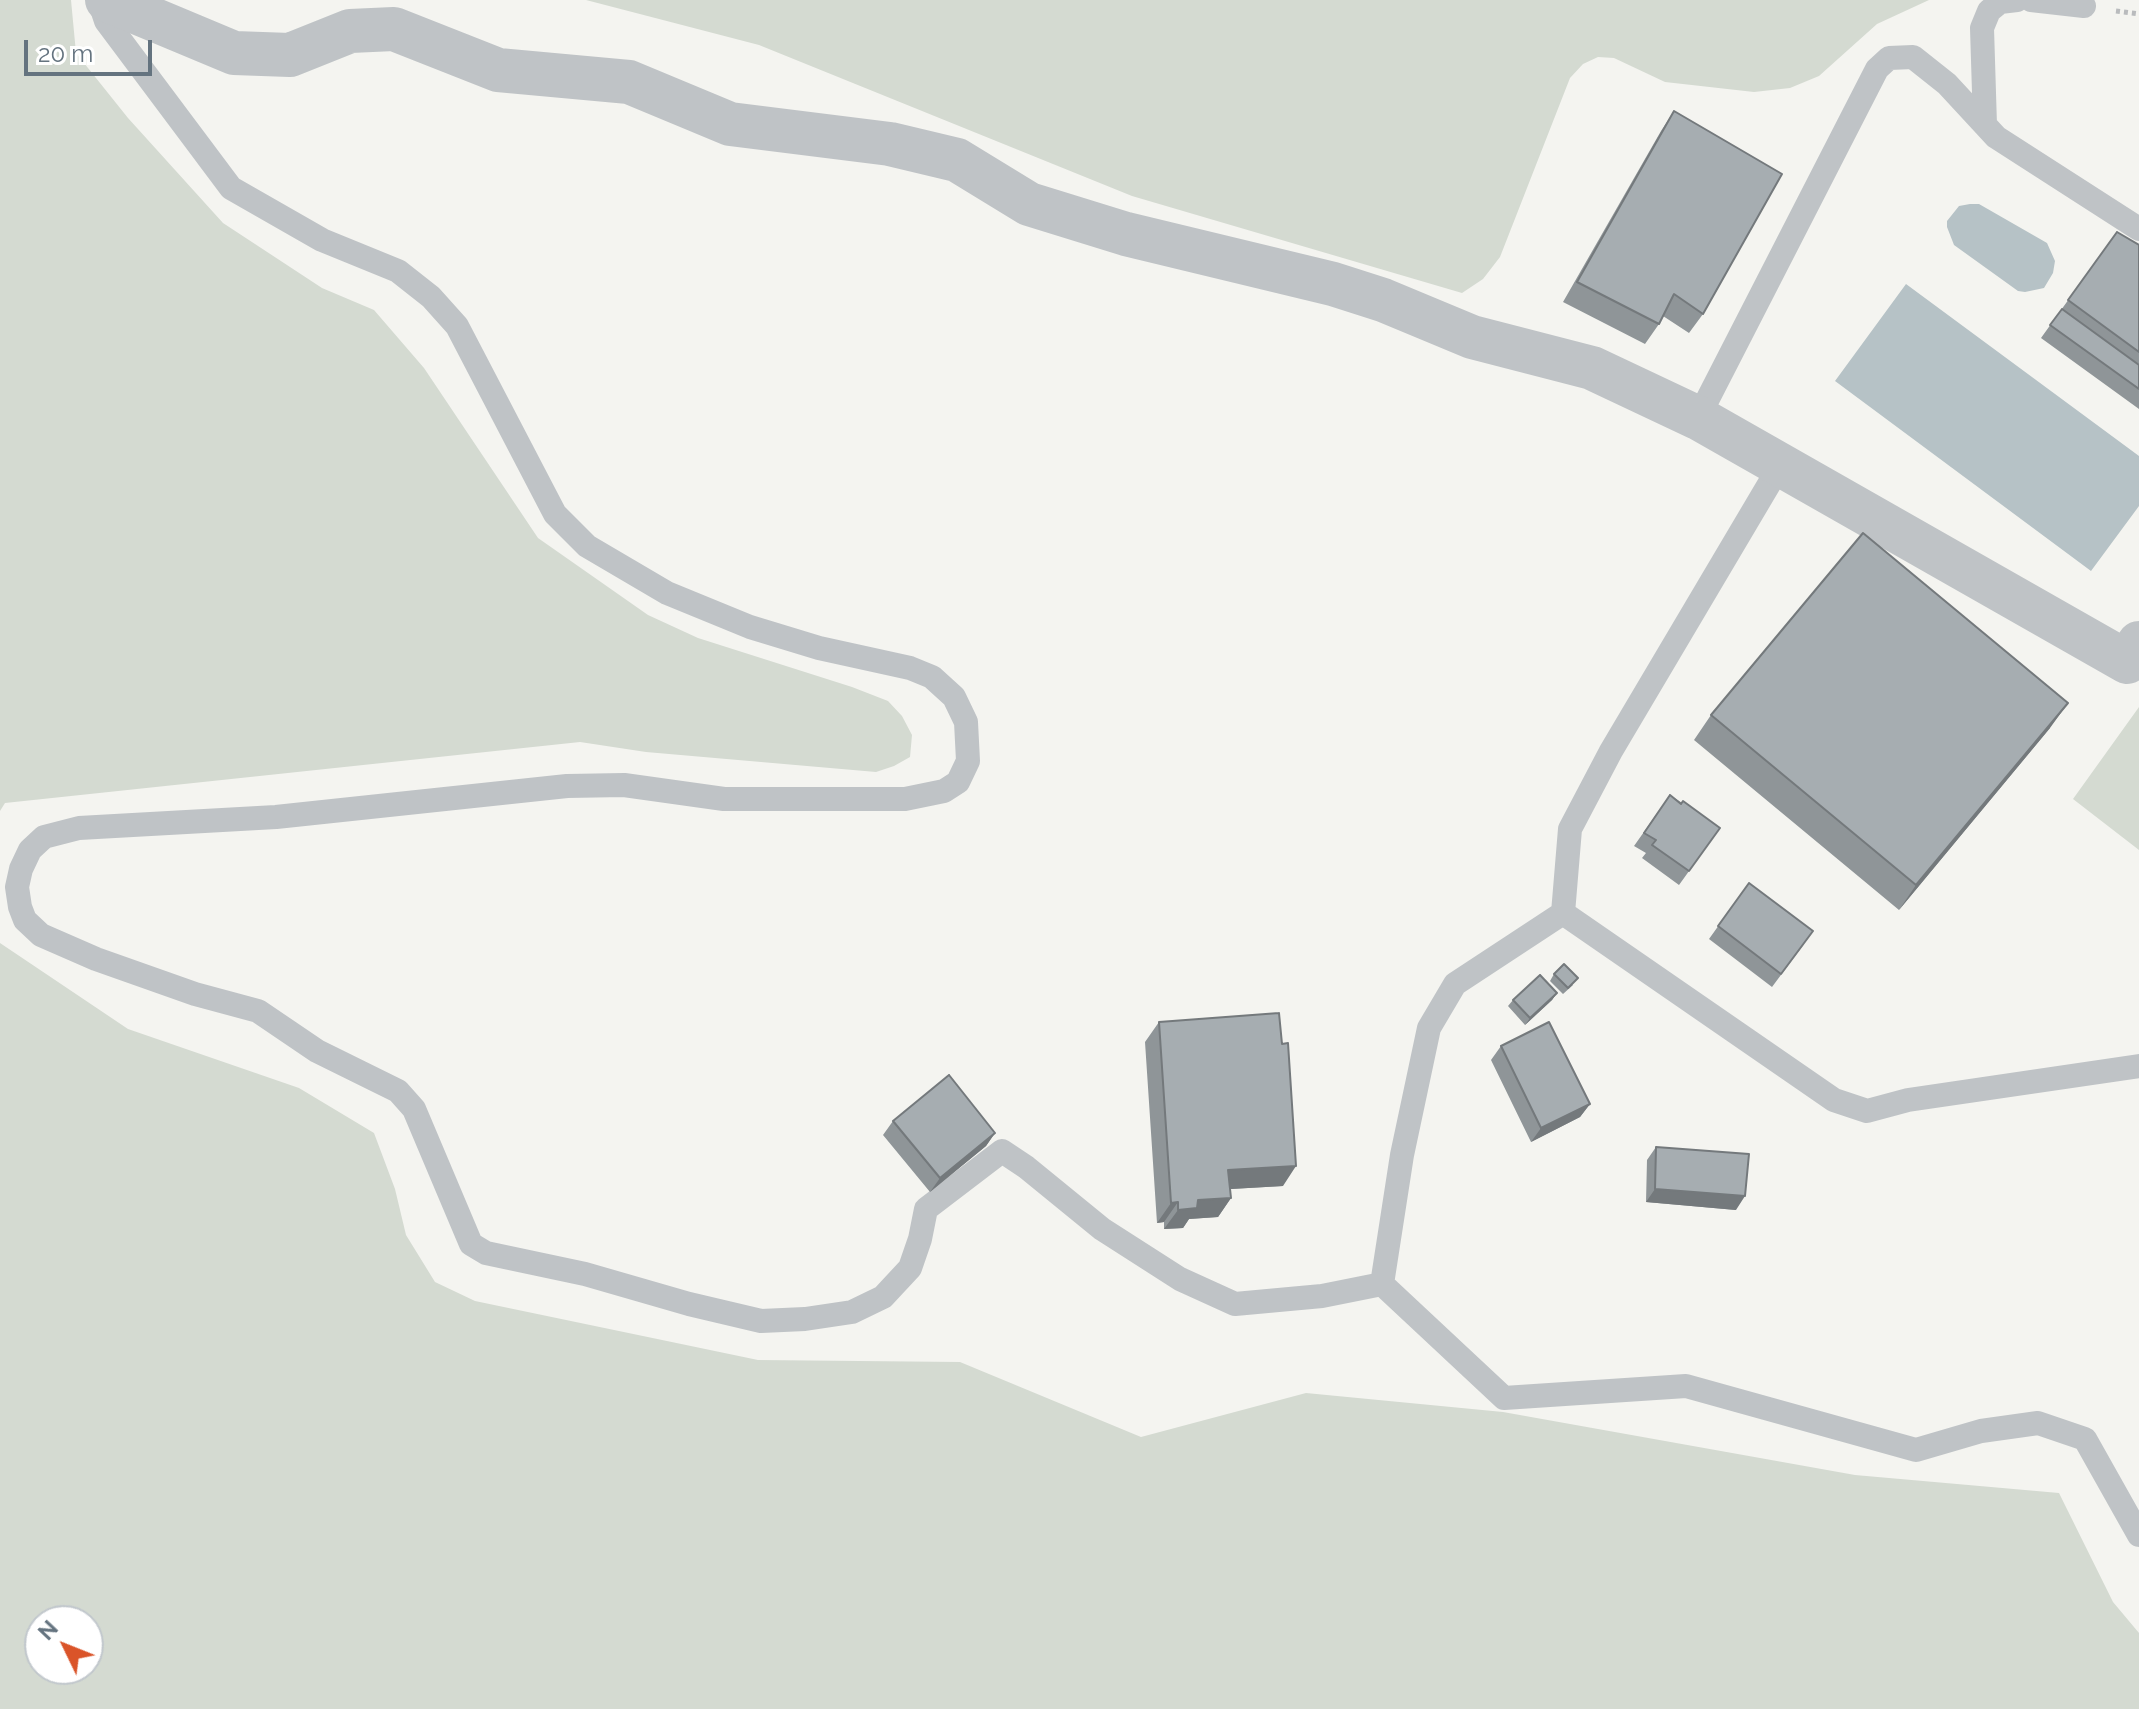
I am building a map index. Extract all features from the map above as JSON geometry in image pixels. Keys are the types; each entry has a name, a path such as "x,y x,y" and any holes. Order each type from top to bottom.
{"street":[{"path":"107,0 234,53 290,55 350,31 394,29 498,70 629,82 730,124 890,144 957,160 1029,204 1126,234 1345,288 1472,337 1592,368 1698,418 2127,662 2139,643"}],"lane":[{"path":"99,0 106,21 231,188 322,240 398,271 431,297 457,326 555,514 587,546 667,593 750,627 819,648 910,668 932,677 954,697 966,722 968,761 958,782 944,791 905,799 724,799 624,785 567,786 276,817 79,828 44,837 30,850 17,887 25,920 41,935 96,959 195,994 258,1011 317,1051 398,1091 414,1109 471,1244 486,1253 585,1274 761,1321 852,1312 883,1297 910,1268 926,1209 1002,1151 1102,1229 1180,1279 1235,1304 1322,1296 1382,1284"},
{"path":"1985,125 1982,28 1989,11 2000,2 2017,0"},
{"path":"2031,0 2084,6"},
{"path":"1698,418 1877,69 1889,58 1913,57 1947,84 1996,137 2139,229"},
{"path":"1563,913 1570,829 1611,751 1781,464"},
{"path":"1382,1284 1402,1155 1429,1028 1455,984 1563,913"},
{"path":"1563,913 1834,1100 1867,1111 1908,1100 2139,1066"},
{"path":"1382,1284 1504,1398 1686,1386 1916,1450 1981,1431 2038,1423 2085,1439 2139,1535"}],"shaded area":[{"path":"0,0 71,0 76,53 128,118 223,223 322,288 374,310 424,368 538,538 648,615 698,638 888,701 902,716 912,735 910,757 876,772 646,752 580,742 5,803 0,811"},
{"path":"586,0 1929,0 1877,24 1819,76 1790,88 1754,92 1665,82 1614,58 1598,57 1583,64 1570,78 1500,257 1483,279 1462,293 1132,196 759,45"},
{"path":"1979,204 2047,243 2055,261 2053,273 2044,288 2018,291 1954,245 1947,221 1959,206"},
{"path":"1906,284 2139,456 2139,506 2091,571 1835,381"},
{"path":"2139,707 2139,850 2073,799"},
{"path":"0,943 128,1029 299,1088 374,1133 395,1189 406,1235 435,1282 475,1301 758,1360 960,1362 1141,1437 1306,1393 1503,1412 1855,1475 2059,1493 2113,1602 2139,1633 2139,1709 0,1709"}],"building":[{"path":"1674,111 1782,174 1703,314 1674,294 1659,324 1577,282"},
{"path":"2117,232 2139,245 2139,352 2068,300"},
{"path":"2062,309 2139,365 2139,389 2050,325"},
{"path":"1863,533 2068,703 1916,885 1711,715"},
{"path":"1670,795 1720,828 1689,871 1652,845 1656,840 1644,833"},
{"path":"1749,883 1813,931 1781,974 1718,926"},
{"path":"1564,964 1578,978 1568,988 1554,974"},
{"path":"1540,975 1557,993 1530,1018 1513,1000"},
{"path":"1279,1013 1282,1044 1288,1043 1296,1166 1228,1170 1231,1198 1198,1200 1197,1208 1178,1210 1178,1202 1171,1203 1159,1022"},
{"path":"1549,1022 1590,1104 1541,1128 1501,1046"},
{"path":"949,1075 995,1133 940,1178 893,1121"},
{"path":"1656,1147 1749,1154 1745,1196 1655,1189"}]}
